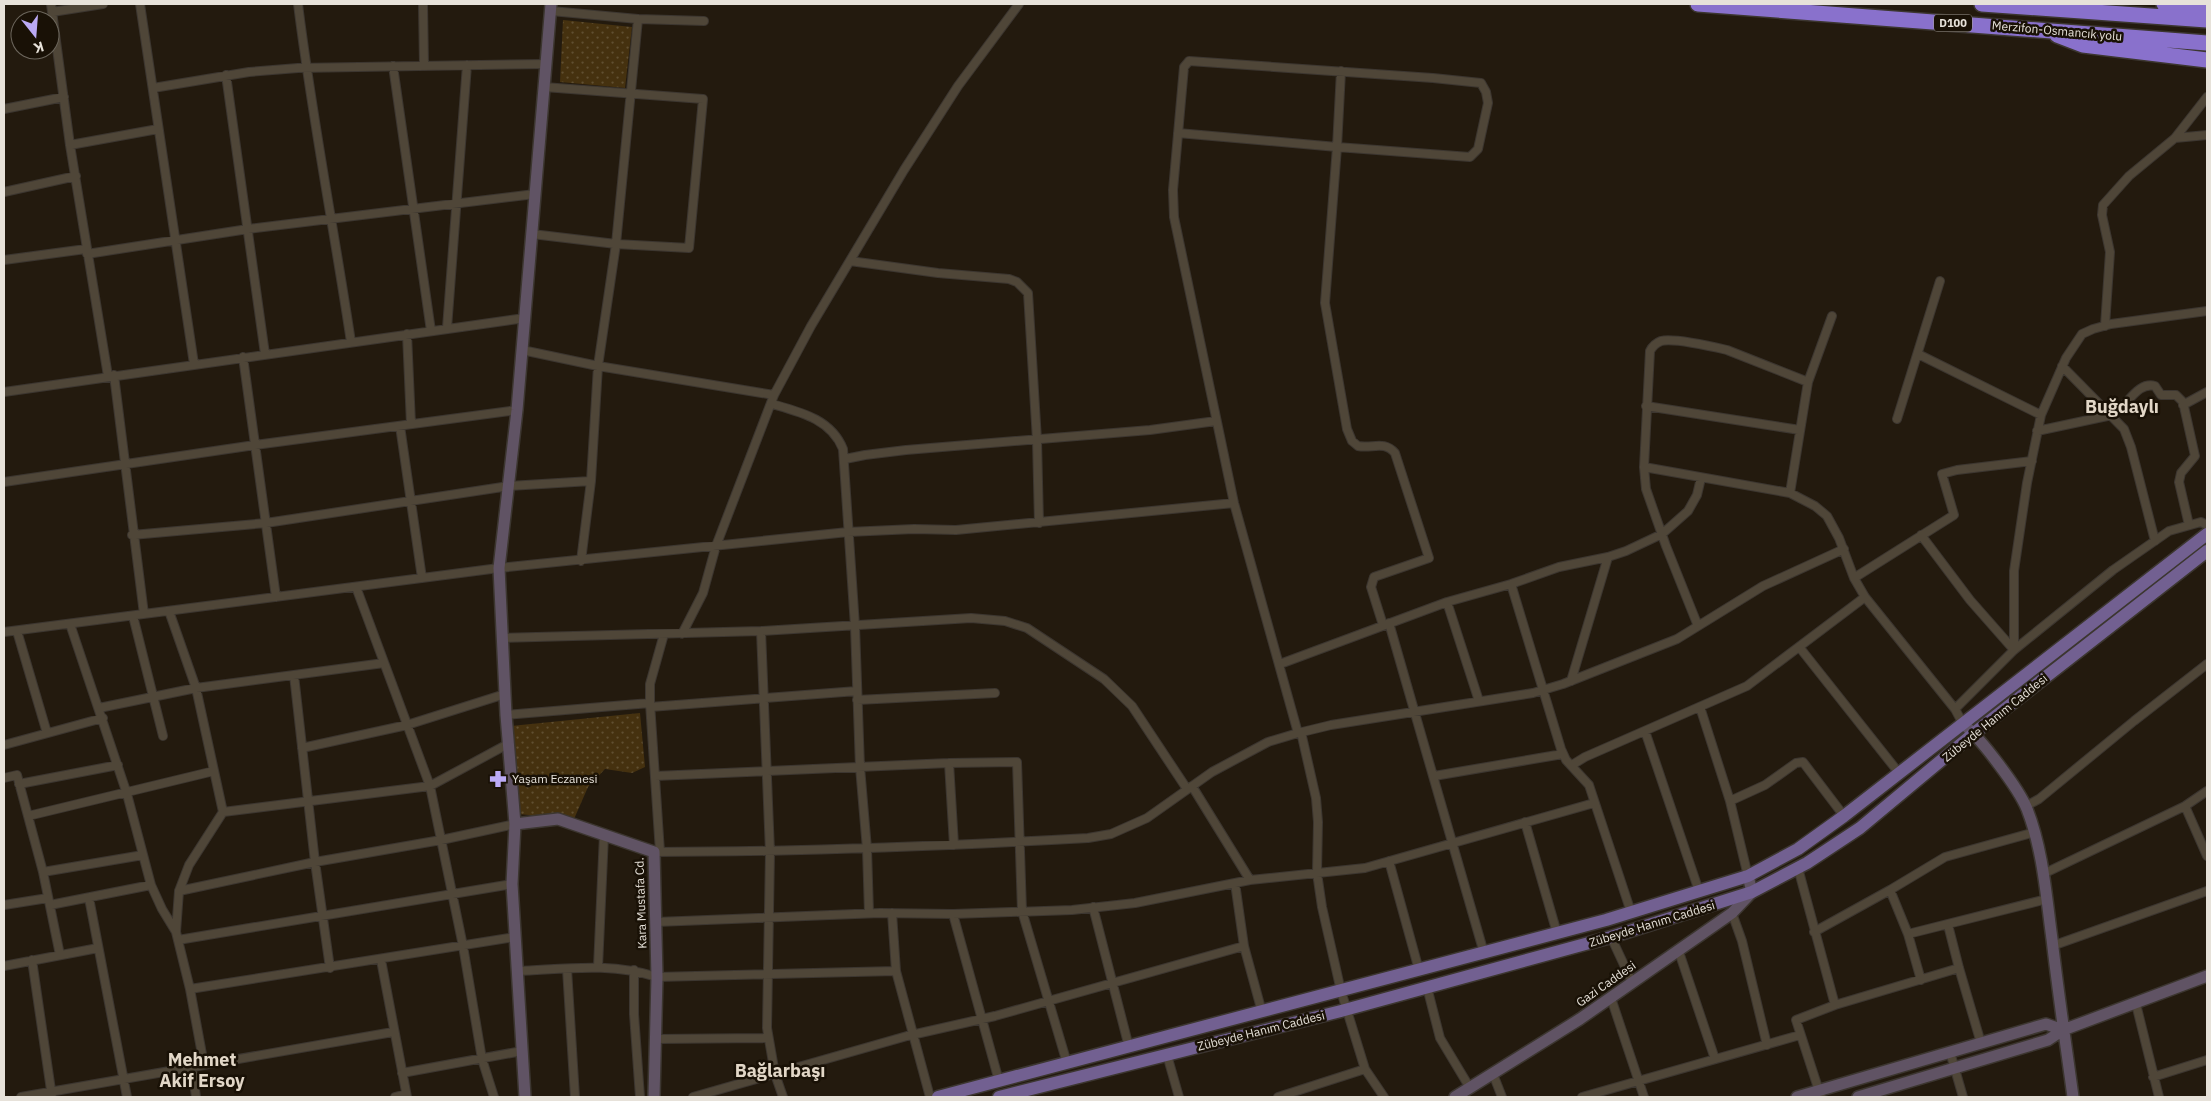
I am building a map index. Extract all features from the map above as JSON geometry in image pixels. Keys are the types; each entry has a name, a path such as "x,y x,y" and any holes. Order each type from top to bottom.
{"highway":[{"name":"Merzifon-Osmancık yolu","path":"1698,4 2207,43"},
{"name":"Merzifon-Osmancık yolu","path":"1982,4 2046,6 2207,20"},
{"path":"2164,4 2207,8"},
{"path":"2042,29 2083,45 2207,60"}],"main road":[{"path":"938,1097 1484,953 1630,912 1748,876 1798,849 1844,816 2207,534"},
{"name":"Zübeyde Hanım Caddesi","path":"999,1097 1348,1009 1611,937 1752,892 1798,868 1860,828 1974,733 2207,551"}],"street":[{"path":"60,11 103,4"},
{"path":"140,4 194,364"},
{"path":"298,4 306,68 332,219 350,342"},
{"path":"423,4 424,66"},
{"path":"682,634 703,593 716,546 774,395 811,326 904,170 958,86 1019,4"},
{"path":"525,1097 512,884 515,824 506,715 499,568 517,410 551,7 638,19 704,21"},
{"path":"581,561 591,481 598,366 616,244 638,19"},
{"path":"59,60 87,252 111,376 144,614"},
{"path":"1178,133 1470,157 1478,149 1488,103 1486,92 1481,83 1341,71 1189,61 1184,67 1178,133 1173,190 1174,217 1234,503 1300,732 1316,798 1317,873 1322,907 1341,990 1365,1069 1384,1097"},
{"path":"154,88 226,75 306,68 546,64"},
{"path":"447,328 467,65"},
{"path":"393,66 431,331"},
{"path":"1341,71 1325,303 1347,429 1352,441 1358,446 1381,445 1390,448 1395,454 1429,558 1374,577 1371,587 1416,711 1484,953"},
{"path":"226,75 265,354"},
{"path":"532,234 616,244 689,248 703,99 544,87"},
{"path":"4,109 64,96"},
{"path":"2105,326 2110,252 2102,215 2102,205 2129,176 2175,138 2207,97"},
{"path":"70,144 158,129"},
{"path":"2175,138 2207,135"},
{"path":"4,192 76,176"},
{"path":"4,260 87,252 457,202 536,194"},
{"path":"850,261 938,274 1009,279 1023,286 1028,292 1039,523"},
{"path":"1897,419 1940,281"},
{"path":"2014,650 2014,571 2032,461 2041,415 2062,366 2082,334 2105,326 2207,311"},
{"path":"1790,493 1808,382 1832,316"},
{"path":"4,392 525,318"},
{"path":"407,334 411,424"},
{"path":"1698,626 1646,489 1644,467 1650,351 1654,345 1662,341 1727,350 1808,382"},
{"path":"522,350 598,366 774,395"},
{"path":"1918,354 2041,415"},
{"path":"243,357 276,597"},
{"path":"2062,366 2112,415 2128,437 2155,541"},
{"path":"2038,431 2112,415 2126,404 2136,391 2148,385 2155,386 2161,395 2176,395 2181,399 2195,456 2181,474 2179,482 2189,526"},
{"path":"2183,406 2207,392"},
{"path":"772,404 799,412 829,427 840,440 845,459 869,913"},
{"path":"1646,406 1800,430"},
{"path":"4,482 255,445 517,410"},
{"path":"845,459 866,454 1150,430 1216,421"},
{"path":"400,426 422,578"},
{"path":"1854,578 1954,516 1942,474 1957,470 2032,461"},
{"path":"1644,467 1790,493 1821,510 1831,522 1844,549 1854,578 1865,597 1955,709 1963,724 1974,733 2026,806 2035,832 2043,874 2073,1097"},
{"path":"1280,664 1447,602 1511,584 1559,567 1608,558 1662,534 1693,503 1701,478"},
{"path":"132,535 266,523 509,486 591,481"},
{"path":"4,632 499,568 848,532 914,529 956,530 1234,503"},
{"path":"1955,709 2014,650 2113,570 2169,531 2201,522 2207,524"},
{"path":"1921,535 1970,600 2014,650"},
{"path":"664,634 650,684 657,852 770,852 867,849 1088,838 1111,834 1147,818 1212,772 1268,742 1300,732 1544,690 1571,681 1676,638 1763,586 1844,549"},
{"path":"1571,681 1608,558"},
{"path":"1511,584 1563,754 1589,785 1630,912"},
{"path":"356,587 430,786 463,946 482,1059 494,1097"},
{"path":"1572,766 1585,757 1746,686 1800,648 1865,597"},
{"path":"1447,602 1479,701"},
{"path":"170,611 196,688 223,812 189,865 179,890 177,936"},
{"path":"133,616 163,736"},
{"path":"502,638 761,631 982,618 1005,620 1026,628 1098,675 1123,696 1190,788 1250,880"},
{"path":"70,624 118,765 151,885 177,936 190,989 204,1065"},
{"path":"17,631 47,733"},
{"path":"761,631 770,852 766,1028 775,1074 783,1097"},
{"path":"1800,648 1899,773"},
{"path":"99,708 196,688 384,663"},
{"path":"2026,806 2038,799 2207,664"},
{"path":"294,675 315,862 330,968"},
{"path":"506,715 764,699 857,691"},
{"path":"858,700 995,693"},
{"path":"302,748 407,725 505,694"},
{"path":"1700,707 1730,801 1752,892"},
{"path":"4,745 102,718"},
{"path":"1645,731 1699,891"},
{"path":"223,812 430,786 508,744"},
{"path":"1434,776 1563,754"},
{"path":"655,776 860,766 1017,762 1022,911 1067,1063"},
{"path":"1730,801 1756,791 1796,763 1803,762 1844,816"},
{"path":"949,763 954,845"},
{"path":"19,784 118,765"},
{"path":"28,816 127,794 214,771"},
{"path":"4,778 17,775 43,872 60,955"},
{"path":"2043,874 2185,806 2207,791"},
{"path":"656,922 869,913 953,914 1093,907 1135,902 1235,882 1365,868 1594,803"},
{"path":"2185,806 2207,856"},
{"name":"Kara Mustafa Cd.","path":"515,824 558,819 657,852 657,977 654,1097"},
{"path":"1526,822 1557,933"},
{"path":"179,890 515,824"},
{"path":"1814,932 1945,857 2035,832"},
{"path":"598,966 604,835"},
{"path":"43,872 143,855"},
{"path":"1388,861 1419,970"},
{"path":"1798,868 1835,1006"},
{"path":"1235,882 1244,946 1262,1012"},
{"path":"177,936 322,916 512,884"},
{"path":"4,905 89,898 151,885"},
{"path":"1890,890 1908,934 1921,980"},
{"name":"Gazi Caddesi","path":"1455,1097 1610,998 1732,912 1752,892"},
{"path":"2052,946 2207,892"},
{"path":"89,898 127,1097"},
{"path":"1908,934 2047,899"},
{"path":"1093,907 1111,984 1129,1047"},
{"path":"1732,912 1742,941 1767,1045"},
{"path":"892,913 896,971 930,1097"},
{"path":"953,914 999,1081"},
{"path":"1948,924 1981,1043"},
{"path":"190,989 381,960 515,937"},
{"path":"1611,937 1632,982"},
{"path":"693,1097 912,1035 1048,1002 1244,946"},
{"path":"4,966 98,948"},
{"path":"1678,949 1715,1059"},
{"path":"32,960 52,1095"},
{"path":"381,960 406,1096 395,1097"},
{"path":"518,971 598,966 634,970 657,977 896,971"},
{"path":"1820,1094 1796,1020 1959,968"},
{"path":"568,969 575,1097"},
{"path":"634,970 634,1014 640,1097"},
{"path":"1858,1097 2048,1040 2064,1030 2207,976"},
{"path":"1427,987 1440,1038 1470,1088"},
{"path":"1610,998 1644,1097"},
{"path":"2136,1004 2159,1097"},
{"path":"1797,1097 1820,1094 1950,1052 2046,1024 2064,1030"},
{"path":"21,1097 52,1095 123,1079 393,1032"},
{"path":"1582,1097 1800,1034"},
{"path":"656,1039 768,1038"},
{"path":"402,1073 522,1052"},
{"path":"1950,1052 1963,1097"},
{"path":"1167,1055 1179,1097"},
{"path":"2153,1077 2207,1060"},
{"path":"192,1067 196,1097"},
{"path":"1278,1097 1295,1095 1365,1069"},
{"path":"1493,1074 1502,1097"}],"shaded area":[{"path":"563,20 632,27 625,88 560,82"},
{"path":"640,713 645,767 632,773 605,769 588,787 574,819 518,814 511,726"}],"place":[{"name":"Yaşam Eczanesi","path":"498,779"}],"district":[{"name":"Buğdaylı","path":"2122,407"},
{"name":"Mehmet Akif Ersoy","path":"202,1070"},
{"name":"Bağlarbaşı","path":"780,1071"}]}
